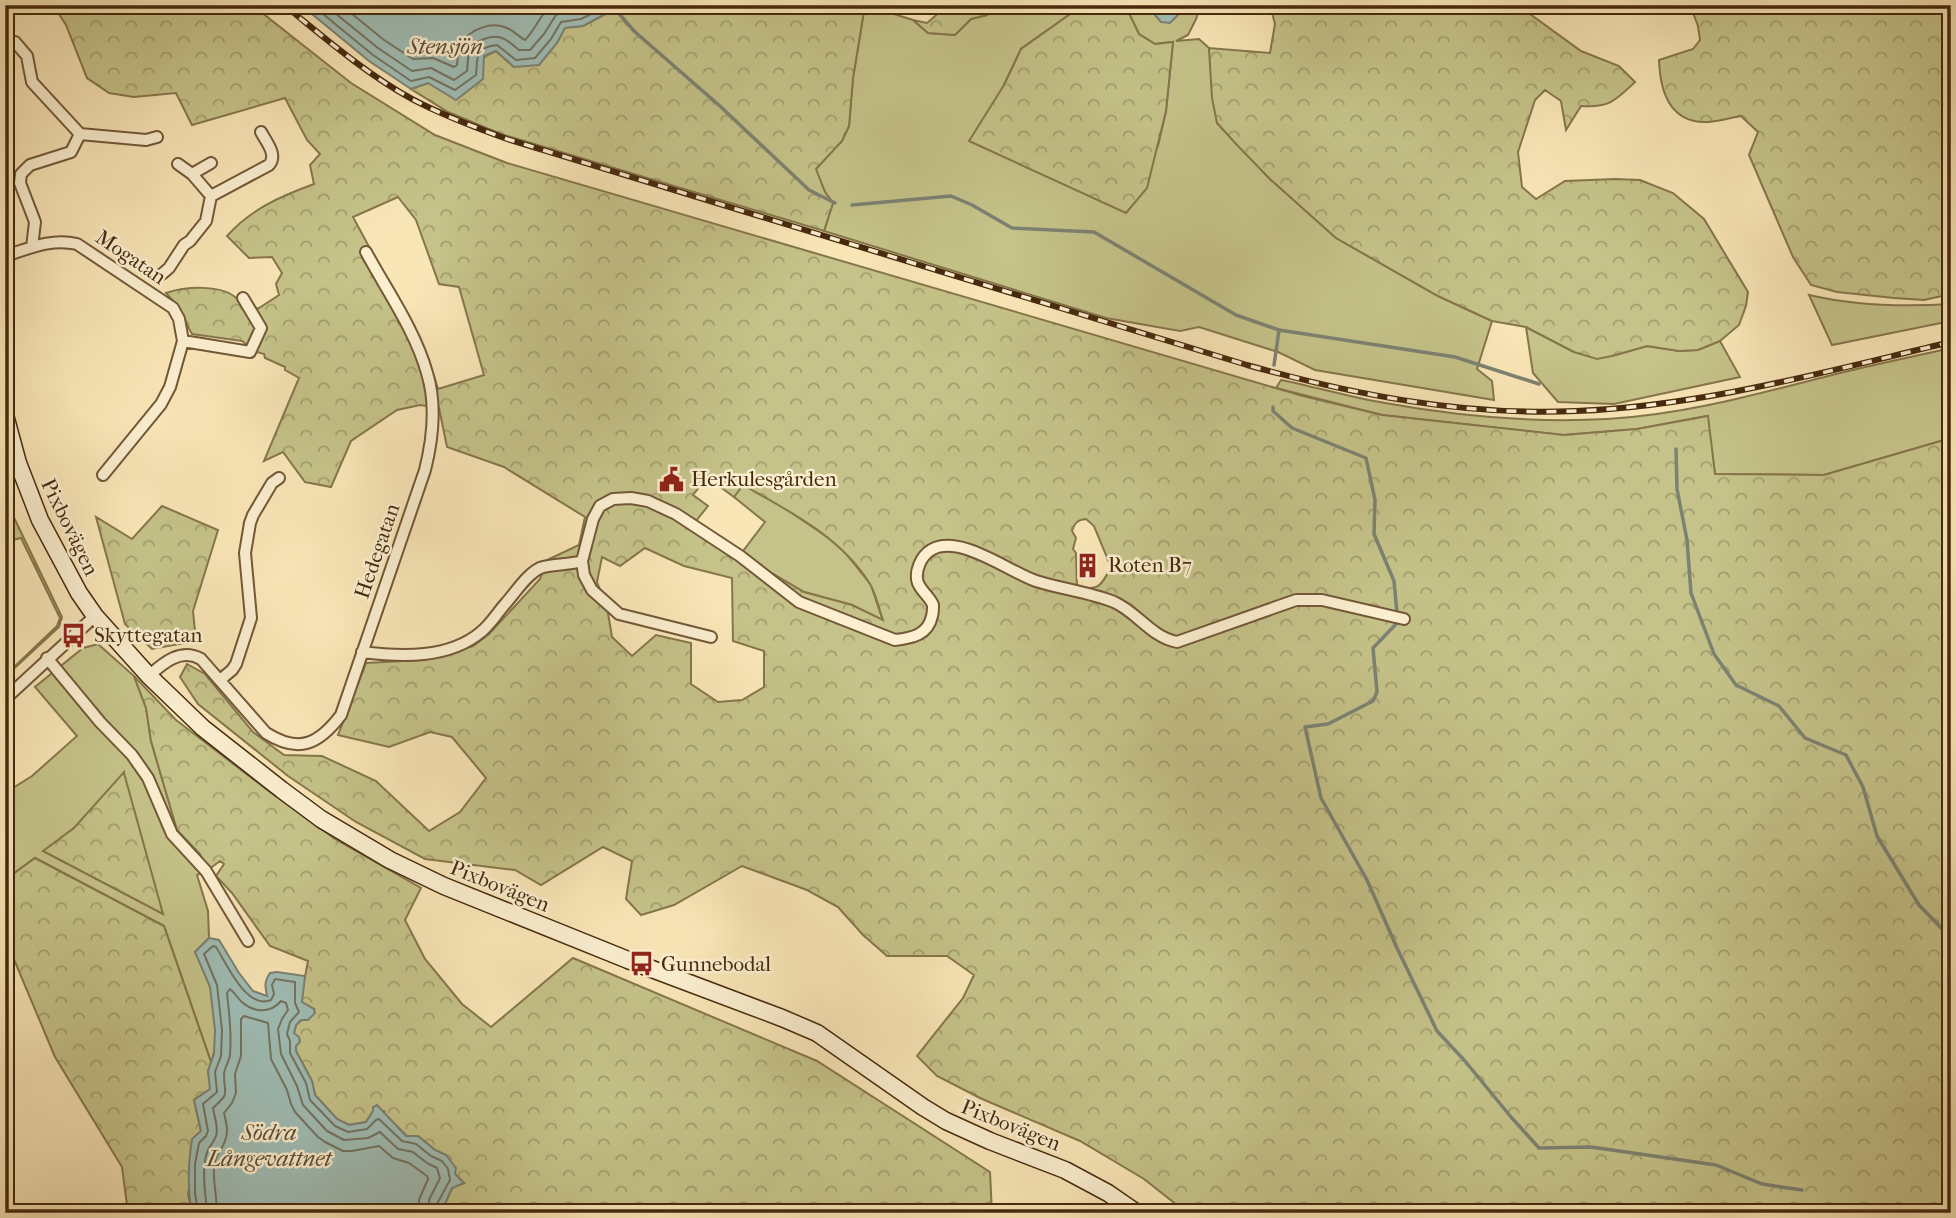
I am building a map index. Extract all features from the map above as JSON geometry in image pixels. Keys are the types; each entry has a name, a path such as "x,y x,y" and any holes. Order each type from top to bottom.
{"street":[{"path":"15,42 27,56 32,82 80,134 146,139 157,137"},
{"path":"178,164 192,174 211,196 273,161 261,132"},
{"path":"32,247 36,222 20,183 21,174 30,165 71,152 80,134"},
{"path":"192,174 211,163"},
{"name":"Mogatan","path":"162,274 206,221 211,196"},
{"name":"Mogatan","path":"5,256 48,242 78,244 173,308 179,319 183,341"},
{"name":"Hedegatan","path":"149,676 165,660 186,654 194,655 201,659 266,733 286,743 303,744 321,738 341,715 425,470 433,429 428,374 415,342 366,252"},
{"path":"103,475 161,404 170,387 183,341 250,352 261,328 243,298"},
{"name":"Pixbovägen","path":"5,415 18,463 40,520 79,593 95,616 149,676 203,728 321,819 390,860 444,886 817,1033 946,1121 990,1142 1036,1157 1075,1174 1137,1213"},
{"path":"220,680 236,663 251,618 245,553 253,515 272,482 279,478"},
{"path":"711,637 619,614 592,590 584,575 582,561 593,519 600,506 613,499 648,501 676,514 740,555 799,602 895,640 912,638 925,631 933,613 933,606 917,582 919,564 932,550 949,546 991,559 1034,580 1115,603 1153,632 1177,642 1296,600 1322,600 1404,619"},
{"path":"362,652 416,654 449,649 464,643 482,631 532,574 546,566 569,565 582,561"},
{"path":"5,699 95,616"},
{"path":"47,658 100,722 132,755 148,778 172,834 206,871 248,941"}],"green space":[{"path":"53,5 252,5 351,83 435,135 507,163 1303,396 1382,415 1564,435 1637,429 1708,416 1715,474 1824,475 1951,438 1951,1213 1187,1213 1144,1179 1080,1141 980,1098 937,1076 917,1056 963,998 974,975 947,956 887,956 863,935 838,907 807,890 742,866 674,905 641,915 626,899 632,861 603,847 541,885 515,870 425,859 356,822 288,776 198,704 180,677 187,664 205,674 253,732 284,755 322,756 376,781 429,831 460,812 486,778 452,737 430,732 389,747 338,735 366,663 421,660 473,646 489,634 540,579 547,560 579,545 585,517 504,467 447,447 439,408 420,405 397,410 351,441 331,487 305,482 283,452 264,461 299,378 242,341 192,334 176,304 166,293 182,289 211,288 235,297 246,310 259,308 279,295 276,284 282,273 272,257 249,258 227,236 246,218 267,204 314,184 310,165 320,154 307,140 285,98 192,125 176,93 134,97 109,93 87,78 66,25","holes":["398,197 416,220 439,284 459,287 484,375 438,389 420,341 353,217","707,477 734,497 743,485 796,515 829,539 858,567 872,588 883,620 852,605 804,592 741,555 696,521 708,506 693,495","1083,519 1094,526 1111,567 1102,583 1090,588 1077,587 1076,553 1073,549 1076,538 1072,531 1077,522","645,548 684,566 732,578 733,641 764,651 764,687 742,700 718,702 691,684 691,643 656,635 632,656 612,637 607,607 597,582 602,557 620,566"]},
{"path":"622,5 865,5 853,78 849,126 842,141 816,169 825,192 833,203 824,231 501,134 448,112 411,89 496,51 514,67 557,43 565,27 583,26"},
{"path":"865,5 913,20 928,33 955,35 971,19 987,15 1000,5 1083,5 1021,49 1004,85 1158,146 1166,111 1173,42 1155,44 1139,34 1125,5 1201,5 1188,35 1176,41 1199,39 1209,48 1217,123 1270,179 1336,238 1438,296 1492,321 1477,369 1492,381 1494,400 1315,370 1278,352 1199,327 1180,331 1106,318 824,231 833,203 815,169 842,141 849,126 853,78"},
{"path":"943,5 1000,5 987,15 971,19 955,35 928,33 913,20 927,23 941,11"},
{"path":"1083,5 1125,5 1139,34 1155,44 1173,42 1166,111 1147,188 1126,213 969,141 1004,85 1021,49"},
{"path":"1270,5 1523,5 1530,14 1581,51 1619,66 1635,82 1611,102 1598,106 1581,106 1566,130 1561,101 1545,90 1535,100 1518,152 1522,187 1536,199 1565,181 1615,179 1640,180 1673,193 1704,219 1748,292 1739,325 1720,341 1698,350 1679,351 1647,346 1597,359 1574,352 1526,327 1492,321 1438,296 1336,238 1270,179 1217,123 1212,98 1209,48 1270,53 1275,24"},
{"path":"1690,5 1951,5 1951,294 1924,300 1837,292 1811,285 1793,257 1749,155 1758,132 1741,116 1711,122 1690,120 1674,109 1668,101 1661,81 1659,60 1693,49 1700,40"},
{"path":"1809,295 1880,305 1951,304 1951,321 1832,345"},
{"path":"1526,327 1574,352 1612,356 1647,346 1679,351 1698,350 1720,341 1740,377 1614,404 1558,402 1533,373"},
{"path":"1951,348 1951,438 1824,475 1715,474 1707,416 1637,429 1563,435 1382,415 1276,388 1281,380 1372,401 1468,415 1552,420 1607,419 1720,403"},
{"path":"742,484 786,509 839,545 871,585 883,621 852,605 804,592 740,555 765,522 734,497"},
{"path":"5,499 62,617 59,627 5,677 5,659 13,668 57,626 60,618 21,538 5,542"},
{"path":"162,506 218,530 193,611 196,641 152,649 125,624 96,517 132,539"},
{"path":"98,644 134,676 146,708 151,741 177,830 200,854 208,870 197,875 208,911 209,938 195,952 208,979 214,1006 216,1036 211,1062 164,926 35,858 5,880 5,793 32,776 77,736 35,687 83,648","holes":["74,828 162,913 44,851"]},
{"path":"134,676 176,720 266,789 335,839 421,888 405,920 425,959 462,1004 491,1027 573,958 817,1061 990,1172 992,1213 449,1213 444,1206 452,1188 464,1183 455,1174 446,1155 418,1136 407,1136 384,1111 373,1111 366,1122 349,1125 337,1119 315,1095 312,1081 296,1051 294,1033 296,1025 314,1009 302,1002 308,961 270,946 232,893 216,876 224,864 220,861 208,870 200,854 177,830 151,741 146,708"},
{"path":"124,772 163,914 43,851 74,828"},
{"path":"35,858 164,926 211,1062 208,1071 211,1089 194,1100 201,1131 188,1194 192,1213 128,1213 122,1167 55,1057 5,938 5,880"}],"water":[{"name":"Stensjön","path":"301,5 622,5 583,26 565,28 539,65 514,67 496,51 484,56 483,79 456,100 428,83 411,89 369,61"},
{"path":"1154,5 1180,5 1178,15 1170,23 1161,22 1155,15"},
{"name":"Södra Långevattnet","path":"209,938 219,940 253,991 267,996 265,984 270,973 305,976 302,1002 314,1009 315,1013 308,1020 301,1020 294,1033 300,1042 296,1051 312,1081 315,1095 337,1119 349,1125 366,1122 373,1107 377,1105 406,1136 418,1136 446,1155 456,1168 455,1174 464,1183 452,1188 444,1206 449,1213 192,1213 190,1157 192,1139 201,1131 194,1100 210,1089 208,1071 214,1054 215,1030 210,987 195,952"}],"waterway":[{"path":"616,10 634,31 721,107 809,190 835,203"},
{"path":"852,205 951,196 1012,228 1094,232 1236,315 1279,330 1455,357 1539,384"},
{"path":"1274,365 1279,330"},
{"path":"1273,407 1273,411 1292,428 1366,458 1375,500 1374,534 1394,581 1397,613"},
{"path":"1676,449 1677,489 1687,540 1691,593 1714,654 1736,685 1779,706 1805,738 1846,755 1863,787 1877,836 1919,905 1951,938"},
{"path":"1397,623 1373,648 1377,692 1373,701 1328,724 1305,727 1321,798 1367,880 1437,1031 1539,1148 1591,1147 1716,1165 1762,1184 1802,1190"}],"railway":[{"path":"284,5 346,55 395,89 447,116 507,139 1247,365 1328,386 1451,407 1534,412 1624,408 1765,386 1951,342"}],"place":[{"name":"Herkulesgården","path":"671,479"},
{"name":"Roten B7","path":"1088,565"},
{"name":"Skyttegatan","path":"74,635"},
{"name":"Gunnebodal","path":"641,964"}]}
